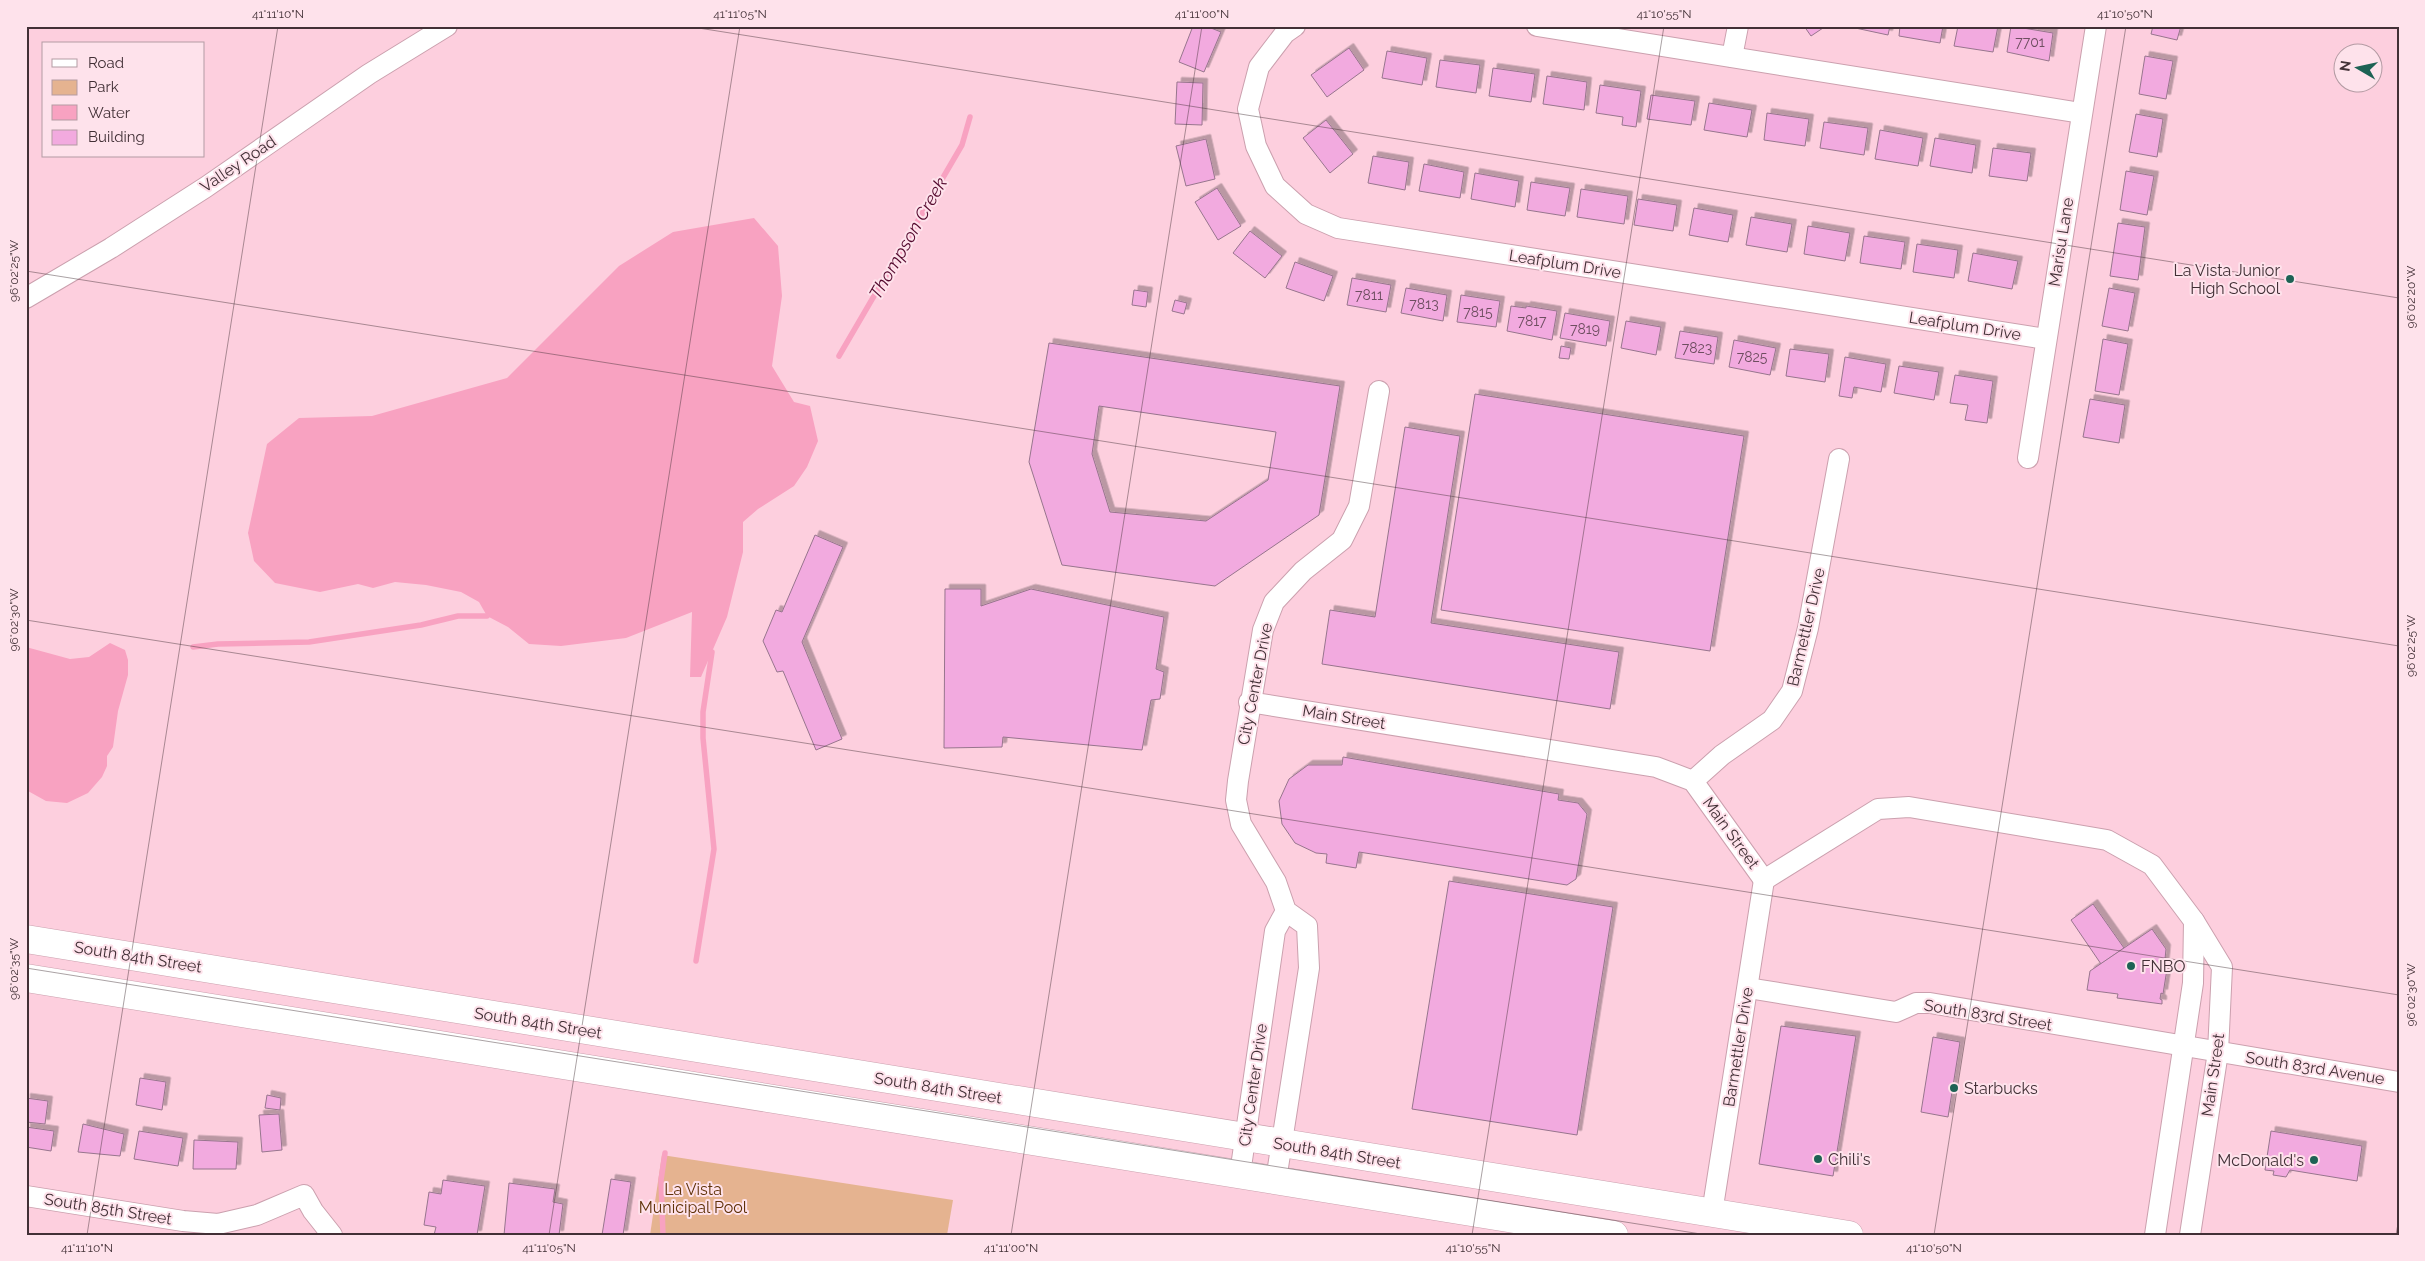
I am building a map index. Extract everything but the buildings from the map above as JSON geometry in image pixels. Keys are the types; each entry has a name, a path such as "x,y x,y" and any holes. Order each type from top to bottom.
{"main road":[{"name":"South 84th Street","path":"26,939 1849,1235"},
{"path":"26,978 1614,1235"}],"street":[{"name":"Valley Road","path":"26,298 127,238 206,187 369,74 447,26"},
{"name":"Leafplum Drive","path":"1295,26 1285,33 1260,67 1248,109 1256,146 1275,186 1306,214 1338,228 2046,339"},
{"path":"1536,26 2081,113"},
{"path":"1732,57 1738,26"},
{"name":"Marisu Lane","path":"2028,458 2096,26"},
{"name":"City Center Drive","path":"1240,1174 1275,931 1286,911 1276,882 1241,824 1238,814 1238,781 1249,702 1263,630 1274,602 1303,571 1342,540 1359,506 1379,391"},
{"name":"Barmettler Drive","path":"1693,782 1722,755 1772,720 1792,691 1808,628 1839,459"},
{"name":"Main Street","path":"1249,702 1656,767 1693,782 1764,880 1878,809 1909,807 2107,840 2152,865 2194,921 2222,968 2218,1052 2190,1235"},
{"name":"Barmettler Drive","path":"1712,1213 1764,880"},
{"path":"1276,1180 1309,968 1307,926 1286,911"},
{"name":"Main Street","path":"2155,1235 2193,983 2194,921"},
{"name":"South 83rd Street","path":"1748,988 1896,1012 1916,1003 1930,1003 2112,1035"},
{"name":"South 83rd Avenue","path":"2112,1035 2399,1082"},
{"name":"South 85th Street","path":"26,1196 182,1228 232,1222 257,1215 304,1195 313,1212 332,1235"}],"green space":[{"name":"La Vista Municipal Pool","path":"662,1155 953,1200 947,1235 650,1235"}],"water":[{"path":"754,218 778,246 782,296 772,366 794,402 810,406 818,441 807,467 794,486 758,509 743,522 743,552 727,617 701,677 690,677 692,612 626,638 561,646 529,644 508,627 487,616 479,602 461,592 426,585 395,582 373,588 358,584 320,592 275,583 254,561 248,533 267,444 299,418 372,416 507,378 619,266 673,232"},
{"path":"110,643 125,650 128,660 128,675 118,711 113,747 107,756 107,766 102,777 88,793 67,803 46,801 28,791 26,785 26,647 70,659 89,657"}],"waterway":[{"name":"Thompson Creek","path":"839,356 962,145 970,117"},
{"path":"193,647 218,644 309,642 421,625 458,616 487,616"},
{"path":"696,961 714,849 703,738 703,712 712,652"},
{"path":"663,1235 661,1180 665,1153"}],"place":[{"name":"La Vista Junior High School","path":"2290,279"},
{"name":"FNBO","path":"2131,966"},
{"name":"Starbucks","path":"1954,1088"},
{"name":"Chili's","path":"1818,1159"},
{"name":"McDonald's","path":"2314,1160"}]}
